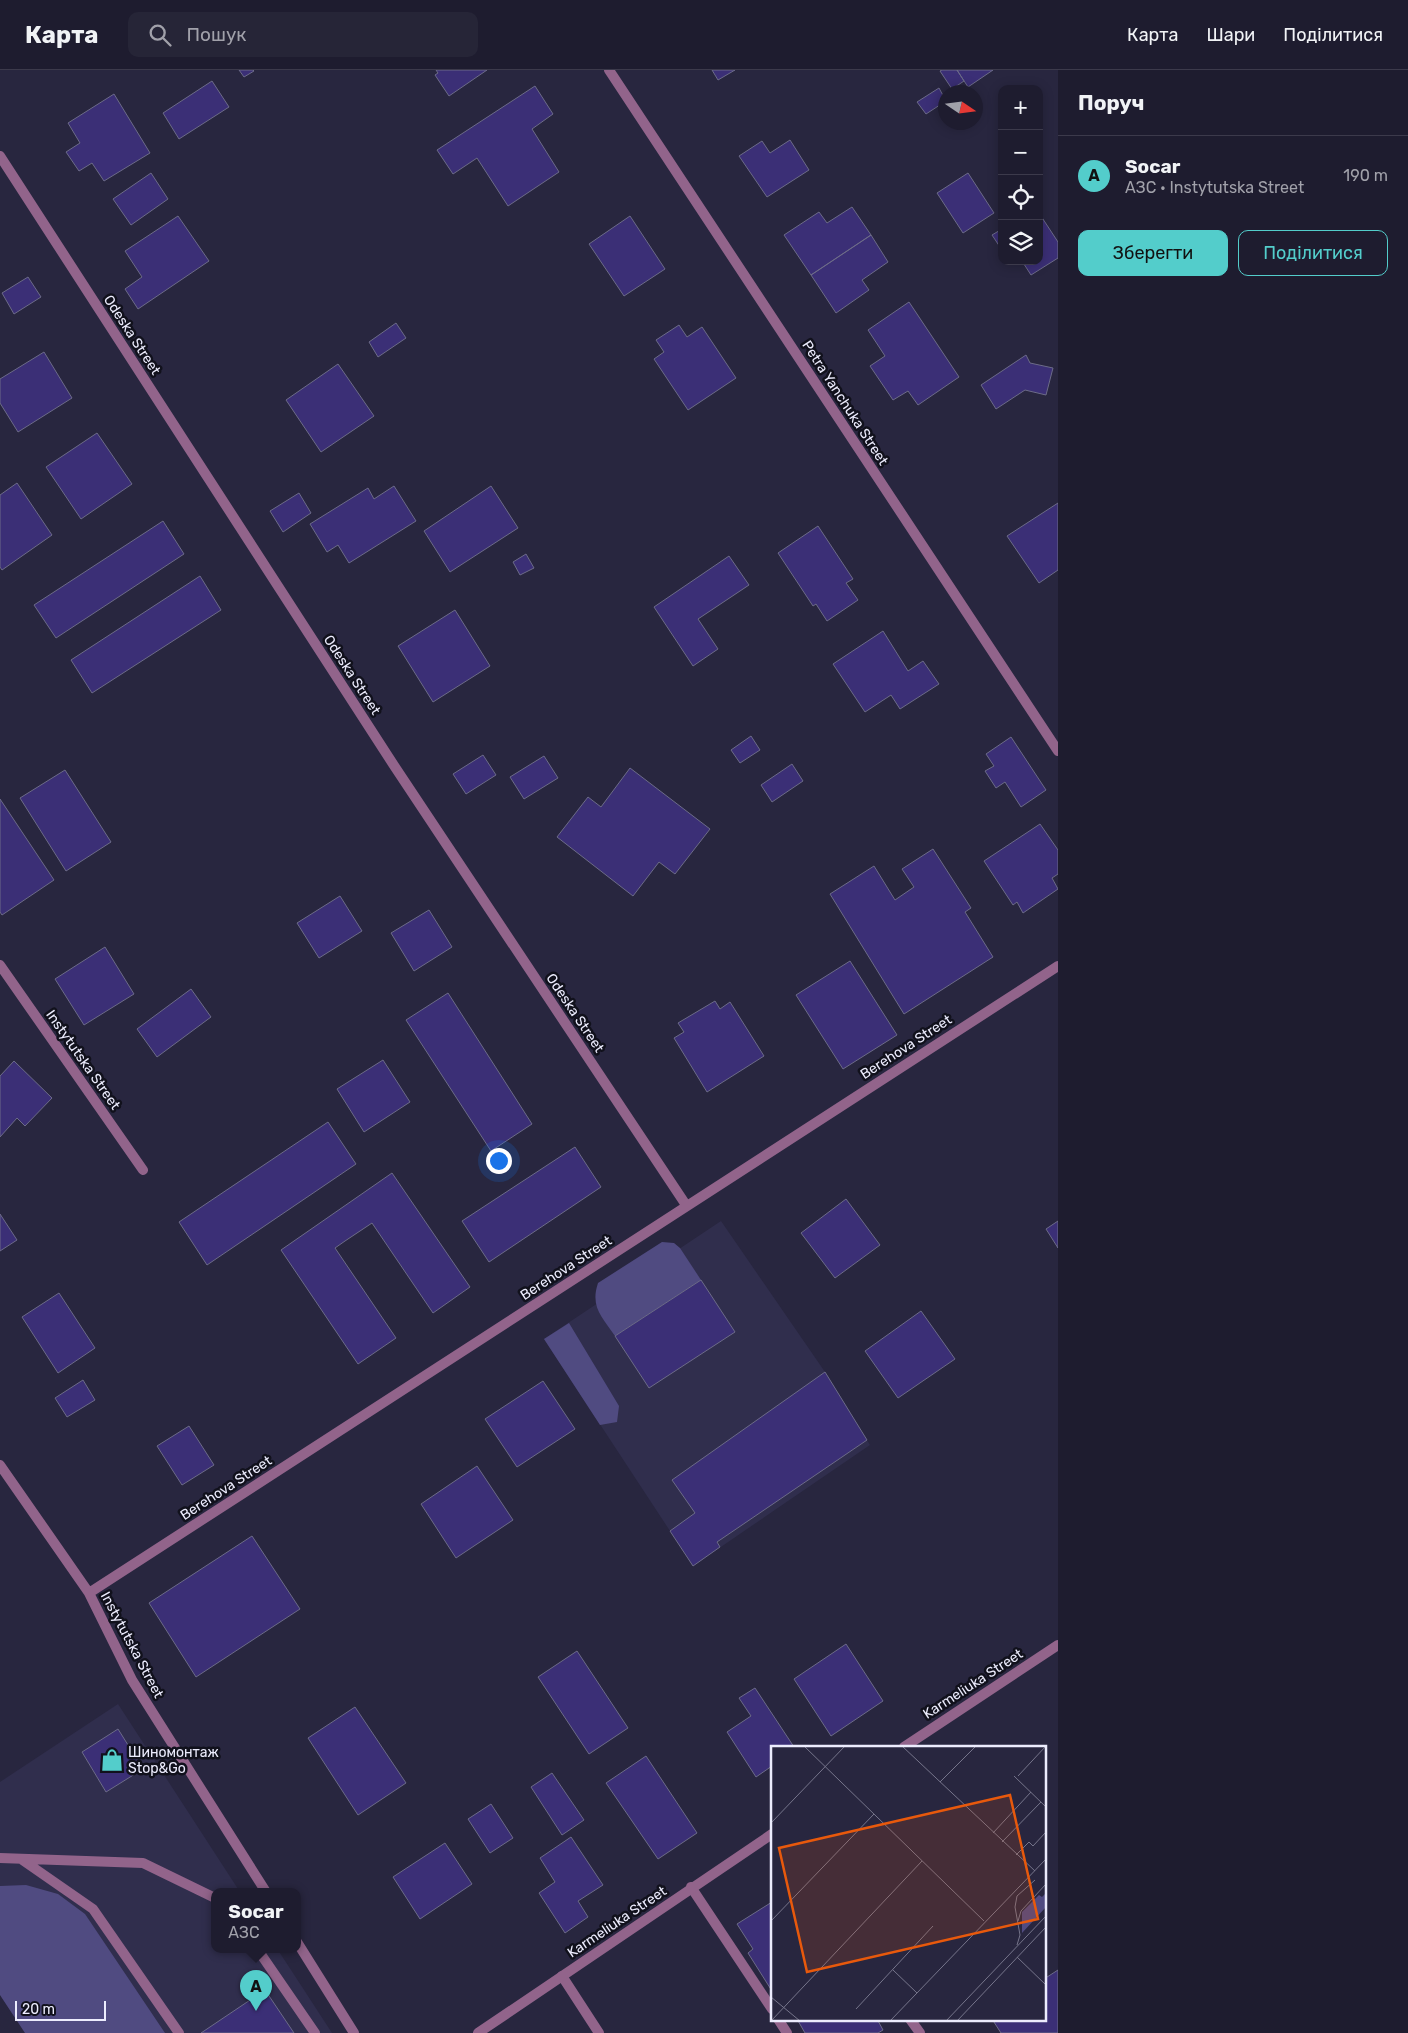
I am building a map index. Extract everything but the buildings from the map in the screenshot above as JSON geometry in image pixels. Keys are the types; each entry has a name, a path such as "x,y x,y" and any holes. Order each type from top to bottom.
{"street":[{"name":"Petra Yanchuka Street","path":"609,70 1058,751"},
{"name":"Odeska Street","path":"0,156 393,764 686,1205"},
{"name":"Instytutska Street","path":"0,965 143,1170"},
{"name":"Berehova Street","path":"89,1592 1058,966"},
{"name":"Instytutska Street","path":"0,1465 89,1592 132,1680 263,1888"},
{"name":"Karmeliuka Street","path":"906,1746 1058,1645"},
{"name":"Karmeliuka Street","path":"478,2033 771,1835"},
{"path":"0,1858 142,1863 211,1896"},
{"path":"21,1859 93,1909 179,2033"},
{"path":"691,1887 771,2007"},
{"path":"301,1948 354,2033"},
{"path":"260,1953 315,2033"},
{"path":"562,1976 599,2033"},
{"path":"779,2020 787,2033"},
{"path":"911,2020 920,2033"}],"shaded area":[{"path":"721,1221 825,1372 870,1445 693,1566 544,1339"},
{"path":"662,1242 674,1243 680,1248 701,1280 615,1336 596,1305 595,1299 598,1283"},
{"path":"569,1323 619,1406 617,1422 600,1425 544,1339"},
{"path":"118,1704 237,1888 211,1888 211,1953 280,1953 332,2033 25,2033 0,1995 0,1782"},
{"path":"26,1885 58,1894 85,1914 165,2033 25,2033 0,1995 0,1886"}],"place":[{"name":"Шиномонтаж Stop&Go","path":"112,1760"},
{"name":"Socar","path":"256,2011"}]}
